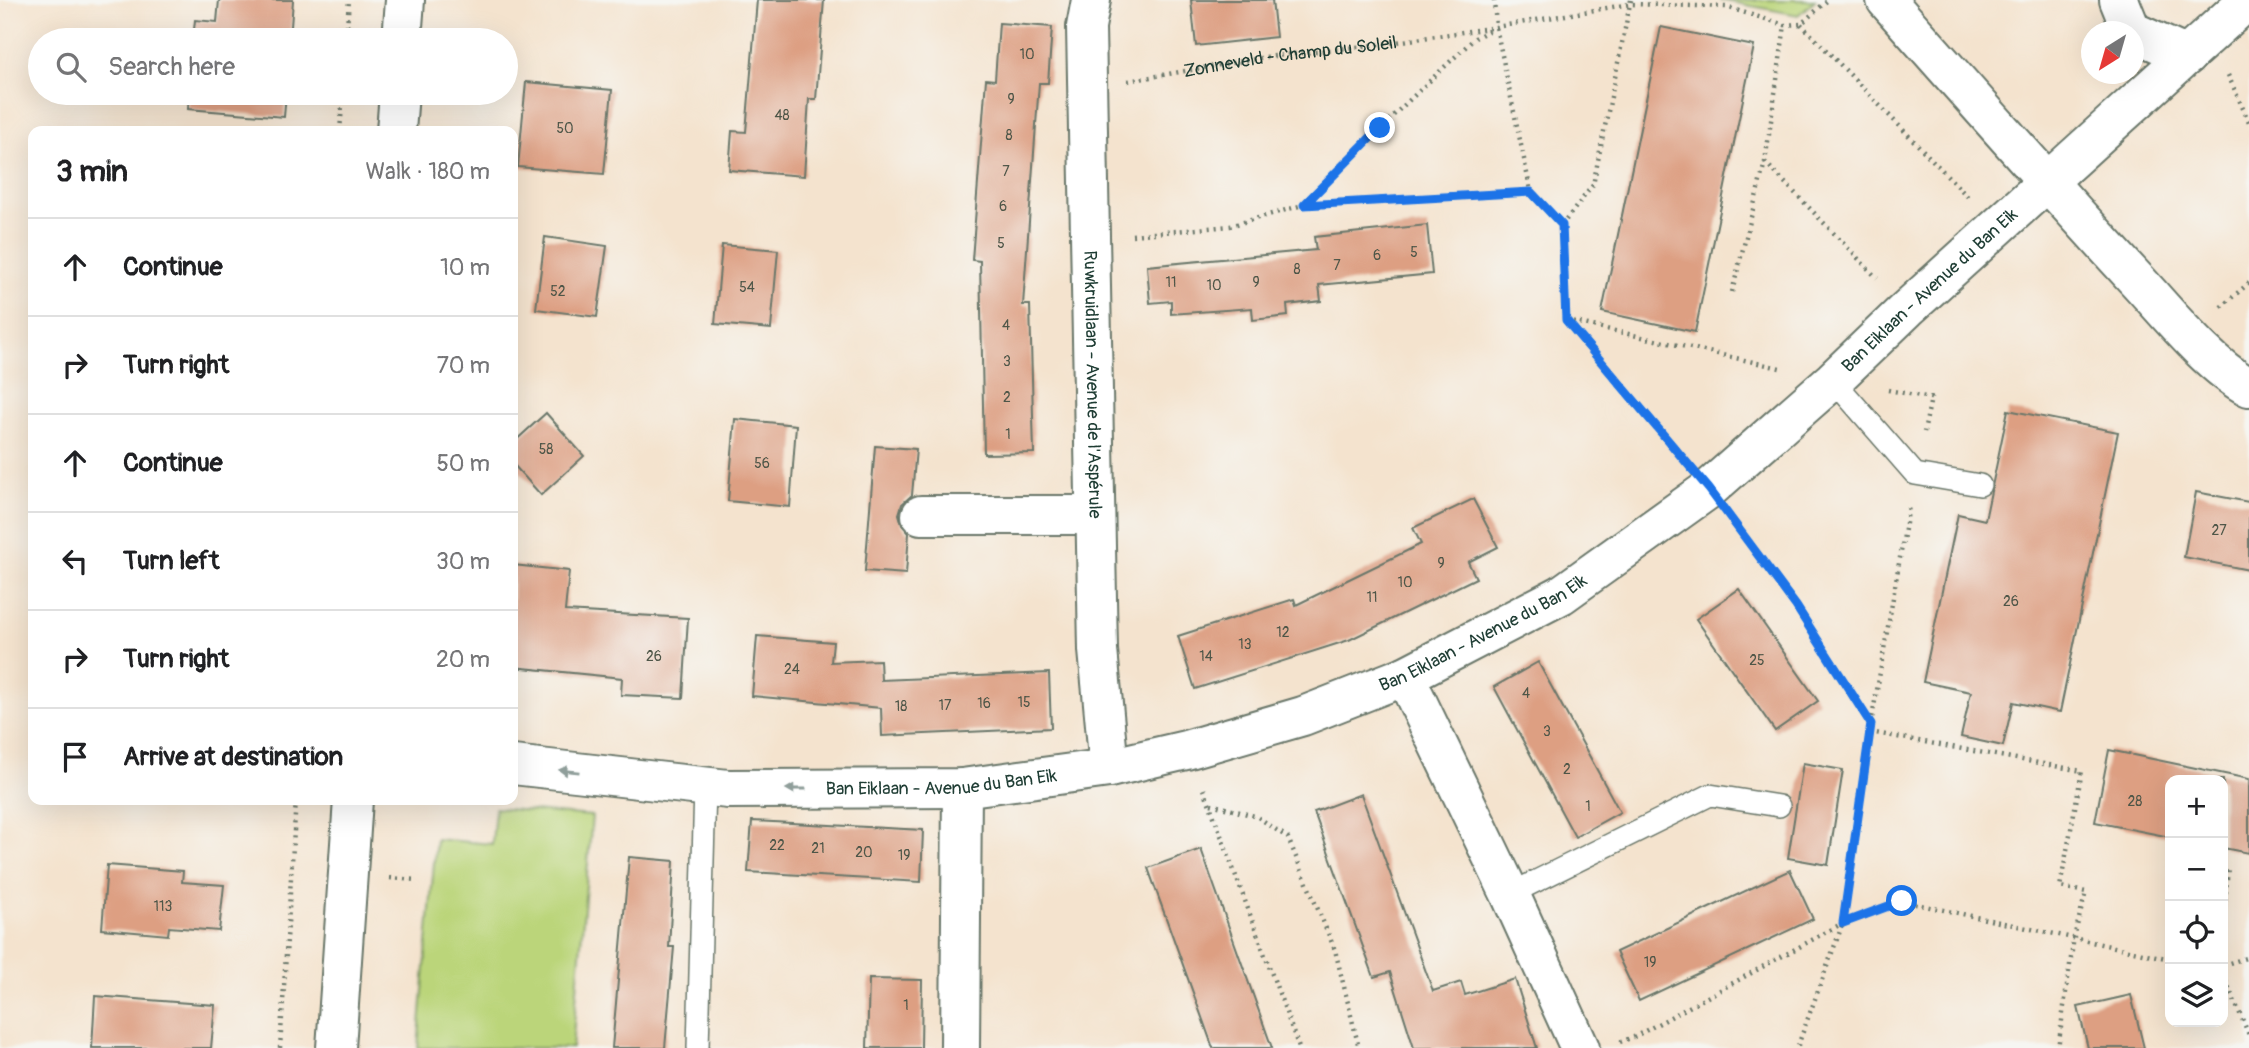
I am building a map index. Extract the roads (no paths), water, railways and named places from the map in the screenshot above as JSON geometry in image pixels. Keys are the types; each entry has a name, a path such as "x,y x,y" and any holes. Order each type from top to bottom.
{"street":[{"path":"403,28 405,0"},
{"name":"Ruwkruidlaan - Avenue de l'Aspérule","path":"1091,0 1086,27 1098,650 1109,768"},
{"path":"1886,0 2047,184 2189,335 2221,367 2249,387"},
{"path":"2119,0 2128,21"},
{"name":"Ban Eiklaan - Avenue du Ban Eik","path":"518,766 728,789 962,788 1109,768 1186,750 1303,716 1405,676 1561,595 1709,489 1833,380 1906,309 2248,0"},
{"path":"2144,37 2187,56"},
{"path":"396,126 398,105"},
{"path":"921,515 1095,515"},
{"path":"1405,676 1510,894 1595,1046"},
{"path":"960,1048 962,788"},
{"path":"336,1048 353,805"}],"lane":[{"path":"1833,380 1915,474 1980,485"},
{"path":"698,1048 705,786"},
{"path":"1510,894 1710,794 1779,806"}]}
